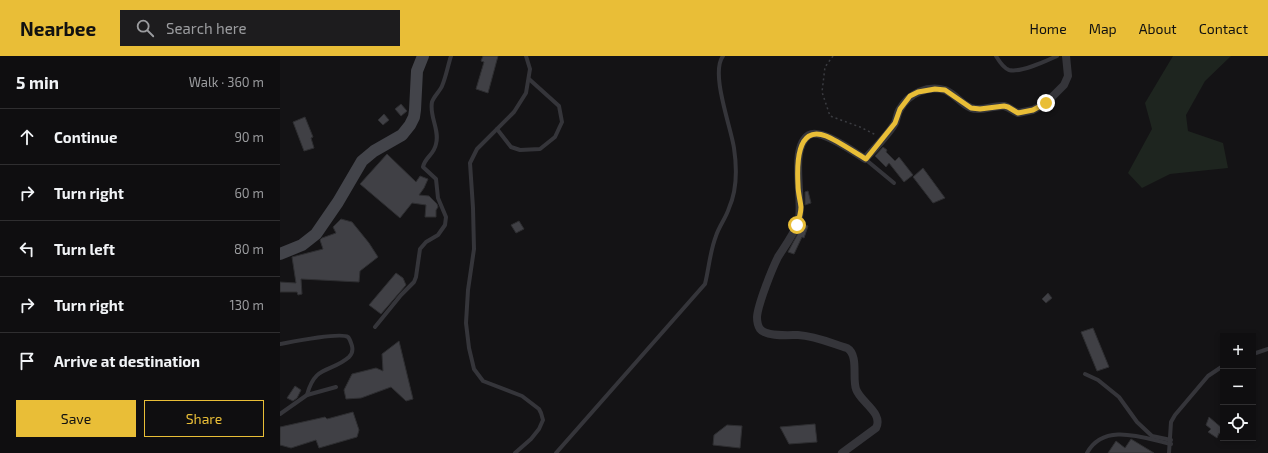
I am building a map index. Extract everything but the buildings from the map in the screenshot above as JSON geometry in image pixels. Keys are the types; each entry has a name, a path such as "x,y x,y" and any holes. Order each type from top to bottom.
{"main road":[{"path":"280,254 302,245 316,234 338,202 362,161 374,151 402,135 410,124 414,117 415,110 417,71 423,56"}],"street":[{"path":"842,453 876,428 878,424 877,416 859,396 856,390 854,360 851,352 847,348 807,335 783,335 764,332 760,328 757,317 778,258 800,217 801,208 798,187 798,169 800,150 803,142 809,135 817,133 826,136 866,159 895,123 900,109 910,96 926,90 945,90 971,108 980,109 1004,106 1018,113 1033,110 1046,103 1064,85 1068,76 1066,56"}],"lane":[{"path":"375,326 416,277 420,249 426,242 438,235 445,225 446,217 438,198 436,179 424,167 424,162 434,152 437,142 436,128 432,114 432,101 443,85 450,56"},
{"path":"515,453 531,439 539,429 543,420 542,413 522,396 483,381 474,369 469,348 466,323 468,290 474,249 470,163 477,149 514,112 526,93 530,69 526,56"},
{"path":"556,453 705,284 712,246 730,208 736,180 734,148 718,71 723,56"},
{"path":"996,56 1001,64 1008,70 1028,68 1057,56"},
{"path":"497,130 511,147 520,150 540,149 555,137 562,122 560,106 529,79"},
{"path":"866,159 894,183"},
{"path":"280,344 304,339 343,336 350,339 352,347 350,356 326,368 314,377 309,386 307,395"},
{"path":"1256,353 1268,349"},
{"path":"1169,453 1171,442 1171,422 1175,415 1208,376 1220,368"},
{"path":"1085,374 1098,380 1119,397 1137,422 1152,436 1171,442"},
{"path":"280,414 307,395 336,388"},
{"path":"1087,453 1096,442 1105,437 1123,433 1171,442"}],"path":[{"path":"833,56 825,67 822,92 830,116 860,127 883,138"}],"shaded area":[{"path":"1173,56 1231,56 1205,81 1186,115 1188,131 1223,143 1228,168 1170,174 1142,188 1128,173 1152,129 1145,103"}],"route":[{"path":"797,225 801,208 798,187 800,150 803,142 809,135 817,133 826,136 866,159 895,123 900,109 910,96 918,92 935,89 945,90 971,108 980,109 1004,106 1018,113 1033,110 1046,103"}]}
